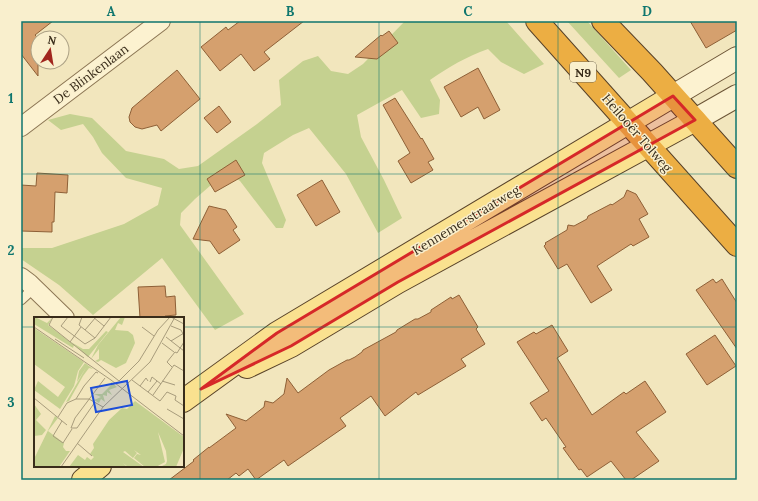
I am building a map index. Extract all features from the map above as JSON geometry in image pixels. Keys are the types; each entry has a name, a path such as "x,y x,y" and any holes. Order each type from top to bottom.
{"highway":[{"name":"Heilooër Tolweg","path":"537,21 737,245"},
{"path":"603,21 737,167"}],"main road":[{"name":"Kennemerstraatweg","path":"184,400 277,333 737,58"},
{"name":"Kennemerstraatweg","path":"201,389 291,346 398,282 649,146 737,96"},
{"path":"83,480 99,467"}],"street":[{"name":"De Blinkenlaan","path":"21,127 161,21"},
{"path":"25,288 64,317"}],"highlighted area":[{"path":"673,96 695,120 398,282 291,346 201,389 277,333"}],"green space":[{"path":"405,21 506,21 544,64 524,74 501,62 488,49 458,62 430,80 440,100 439,114 421,118 402,90 357,115 361,137 402,218 378,233 346,174 309,128 293,135 264,153 262,163 286,220 283,228 276,228 240,181 230,174 219,178 181,213 180,225 244,314 215,330 162,258 93,315 59,285 21,259 21,248 52,248 124,224 158,205 162,188 126,178 102,153 93,137 83,124 61,130 48,120 70,114 92,118 126,151 164,159 179,169 198,166 281,105 279,80 303,61 318,56 331,71 348,74 363,64"},
{"path":"567,21 587,21 631,70 619,78"}],"building":[{"path":"21,21 53,21 41,30 30,30 30,66 21,54"},
{"path":"240,21 304,21 264,52 270,59 254,71 241,54 220,71 201,47 226,27 228,30"},
{"path":"690,21 737,21 737,30 706,48"},
{"path":"389,31 398,43 377,59 355,57 381,35 382,36"},
{"path":"478,68 500,110 484,119 478,107 461,117 444,87"},
{"path":"33,70 38,70 38,76"},
{"path":"177,70 200,99 161,131 157,125 142,129 135,127 130,122 129,117 132,108"},
{"path":"395,98 421,139 422,138 434,159 428,162 433,170 411,183 398,161 410,153 383,105"},
{"path":"219,106 231,122 217,133 204,118"},
{"path":"236,160 245,175 215,192 207,179"},
{"path":"37,173 68,175 67,193 55,192 54,222 52,222 52,232 21,231 21,185 36,186"},
{"path":"322,180 340,212 316,226 297,195"},
{"path":"627,190 636,194 648,214 639,219 649,237 633,246 631,244 597,266 612,290 591,303 567,264 558,269 544,246 546,244 545,243 567,230 568,225 574,226 587,219 588,216 611,204 612,205 624,197"},
{"path":"209,206 226,210 237,227 233,230 240,240 219,254 210,241 193,239"},
{"path":"713,279 716,283 722,279 737,303 737,349 696,290"},
{"path":"165,286 166,297 175,296 176,315 165,317 140,317 138,287"},
{"path":"459,295 478,327 476,329 485,344 461,359 466,366 418,395 416,392 385,416 371,396 340,418 346,426 288,466 284,460 256,480 248,469 239,476 236,473 227,480 169,480 194,461 193,460 209,447 236,428 226,414 246,421 264,407 265,401 273,403 284,394 287,378 298,393 329,370 355,357 363,350 396,332 415,319 418,319 431,312 431,310 451,297 452,299"},
{"path":"552,325 568,351 557,358 592,415 624,392 626,394 645,381 666,412 636,432 659,461 631,480 626,480 611,461 587,477 581,469 579,470 563,448 566,447 546,418 542,421 530,403 549,391 517,342 534,332 536,334"},
{"path":"715,335 736,366 707,385 686,354"}]}
